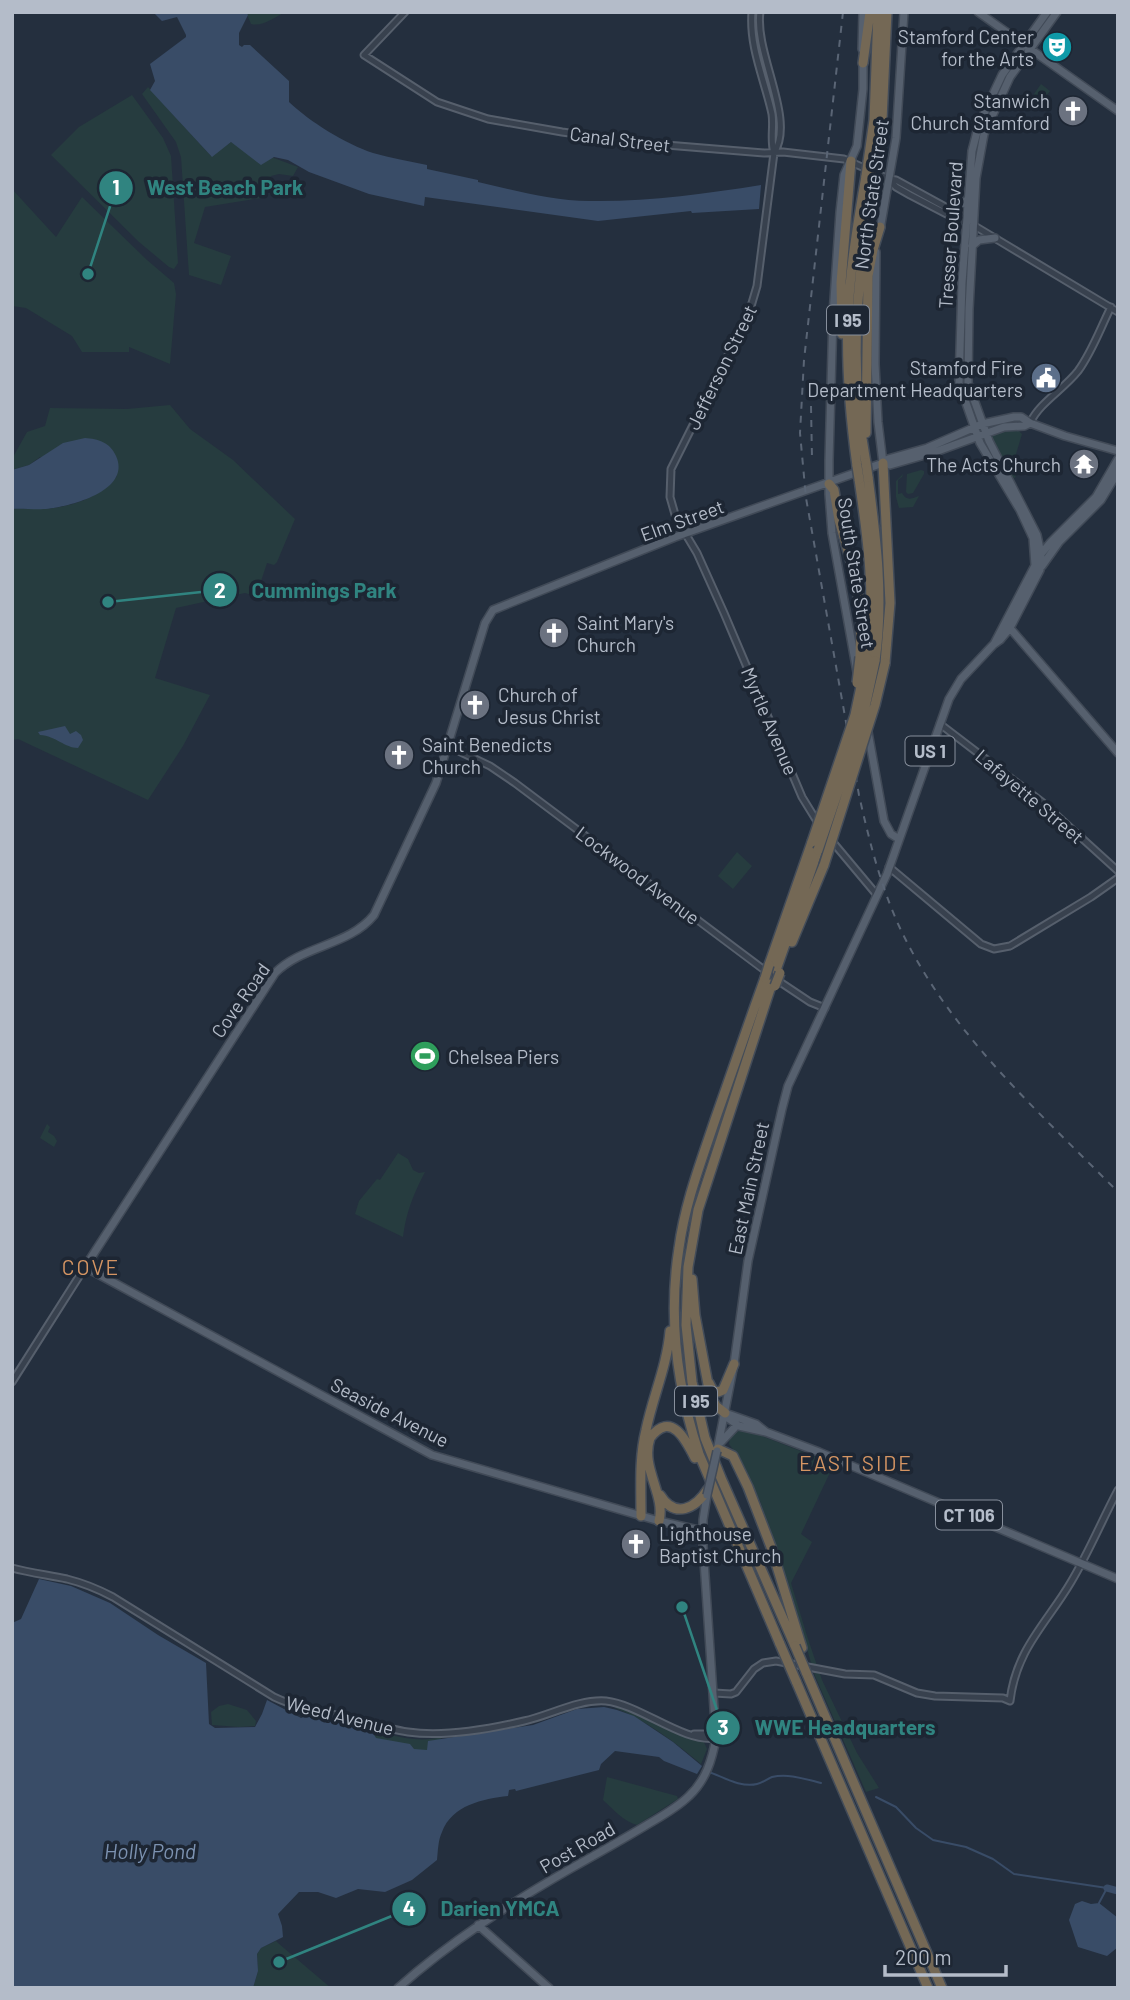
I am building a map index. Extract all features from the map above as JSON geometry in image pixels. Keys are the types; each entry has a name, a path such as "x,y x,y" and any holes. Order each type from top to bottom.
{"highway":[{"path":"863,63 870,12"},
{"name":"I 95","path":"872,164 878,12"},
{"name":"I 95","path":"815,846 862,721 872,660 872,586 857,387 856,315 870,178 883,113 887,12"},
{"path":"849,390 843,353 841,294 851,161"},
{"name":"I 95","path":"862,464 849,390 847,345 857,228 870,178"},
{"path":"862,464 868,276 880,226"},
{"path":"872,660 890,603 885,463"},
{"path":"770,982 801,898 824,865 872,716 872,660 856,579 839,520 834,491 829,484"},
{"name":"I 95","path":"775,969 801,898 853,705 872,660"},
{"name":"I 95","path":"770,982 694,1224 687,1274 686,1325 690,1368 708,1445 799,1647"},
{"name":"I 95","path":"770,982 690,1193 674,1294 676,1353 688,1418 704,1468 928,1988"},
{"path":"694,1224 692,1298 711,1399 725,1413"},
{"path":"641,1516 643,1446 666,1360 674,1294"},
{"path":"703,1361 710,1387 716,1392 723,1390 734,1364"},
{"path":"659,1521 661,1511 648,1458 650,1438 660,1429 675,1429 685,1437 736,1542"},
{"path":"718,1449 733,1456 748,1487 775,1558 808,1675 942,1988"},
{"path":"651,1477 663,1501 678,1509 693,1506 708,1492"},
{"path":"925,1946 938,1962 948,1988"}],"main road":[{"name":"South State Street","path":"863,12 863,95 859,134 842,183 834,292 830,372 830,507 834,547 884,821 891,834 899,839"},
{"name":"North State Street","path":"885,463 878,422 875,365 875,269 897,131 904,12"},
{"path":"978,12 1118,111"},
{"name":"Tresser Boulevard","path":"980,430 959,383 970,223 976,178 984,134 1005,85 1047,12"},
{"name":"Tresser Boulevard","path":"980,430 968,383 972,247 967,200 971,158 979,124 1002,75 1057,12"},
{"path":"950,210 967,200"},
{"path":"972,247 979,240 995,238"},
{"name":"Elm Street","path":"493,610 685,534 885,463 890,465 934,452 1014,417 1021,417 1030,423 1118,452"},
{"name":"East Main Street","path":"702,1780 709,1768 716,1738 702,1520 734,1364 747,1261 788,1086 889,867 948,702 957,684 1008,626 1038,567 1041,554 1037,536 980,430"},
{"name":"US 1","path":"980,430 1033,538 1038,567"},
{"path":"1041,554 1096,497 1118,459"},
{"path":"1038,567 1056,544 1104,497 1118,472"},
{"name":"Cove Road","path":"85,1267 275,974 303,953 357,931 374,915 436,783 485,624 493,610"},
{"path":"1008,626 1118,753"},
{"name":"Seaside Avenue","path":"85,1267 427,1453 641,1516 702,1531"},
{"name":"CT 106","path":"725,1413 737,1425 755,1427"},
{"name":"CT 106","path":"725,1413 1118,1578"},
{"path":"718,1449 737,1425"},
{"name":"Post Road","path":"398,1988 431,1959 487,1919 664,1815 686,1799 702,1780"},
{"path":"487,1919 489,1933"},
{"path":"478,1925 549,1988"}],"street":[{"name":"Canal Street","path":"405,12 364,55 437,102 497,121 642,144 830,157 851,161 889,179"},
{"path":"752,12 751,34 772,118 774,153"},
{"path":"760,12 760,39 780,118 778,144 774,153"},
{"name":"Jefferson Street","path":"685,534 676,518 670,497 671,469 753,302 774,153"},
{"path":"889,179 960,215 1118,312"},
{"path":"889,179 896,187 910,195 958,220 970,223"},
{"path":"1030,423 1035,413 1076,373 1087,358 1111,307"},
{"name":"Myrtle Avenue","path":"685,534 697,553 724,613 806,805 836,847 877,895"},
{"name":"Lafayette Street","path":"940,724 1042,802 1118,871"},
{"name":"Lockwood Avenue","path":"448,746 491,766 516,783 783,984 810,1002 825,1008"},
{"path":"889,867 981,944 999,949 1013,944 1118,878"},
{"name":"Cove Road","path":"12,1381 85,1267"},
{"path":"714,1693 736,1692 754,1669 763,1663 776,1661 845,1674 874,1675 916,1693 1003,1698 1010,1701 1024,1650 1082,1563 1118,1490"},
{"name":"Weed Avenue","path":"12,1568 36,1575 67,1579 113,1597 274,1697 303,1709 409,1732 431,1733 476,1730 523,1722 582,1703 603,1701 627,1706 699,1738 716,1738"}],"green space":[{"path":"246,12 286,12 255,25 251,24"},
{"path":"1041,84 1050,91 1035,110 1027,104"},
{"path":"148,87 211,156 231,142 298,167 293,176 271,176 261,198 205,207 194,243 231,256 221,285 189,275 181,157 176,142 142,94"},
{"path":"132,95 163,138 171,156 178,263 174,269 139,242 51,155 79,127"},
{"path":"12,189 56,237 82,197 174,283 176,294 170,364 129,347 129,352 82,352 72,336 26,308 12,306"},
{"path":"170,405 190,429 233,460 295,519 277,562 274,565 267,563 256,596 245,593 176,608 155,678 210,695 183,746 148,800 18,739 12,740 12,509 41,509 73,504 93,496 117,476 40,457 29,465 12,470 12,459 27,432 45,426 50,408 127,409"},
{"path":"1017,429 1022,434 1016,454 1019,468 1015,478 1011,477 990,440 993,434"},
{"path":"921,470 924,474 913,493 908,494 907,474"},
{"path":"903,474 898,480 898,494 902,493 908,498 919,496 913,507 899,508 896,481"},
{"path":"737,852 752,866 733,889 718,876"},
{"path":"47,1124 50,1127 48,1132 57,1141 54,1147 40,1138"},
{"path":"398,1153 408,1159 413,1170 425,1172 411,1203 403,1237 355,1214 359,1201 377,1179 380,1180"},
{"path":"740,1430 749,1431 834,1464 801,1534 812,1542 791,1583 822,1680 857,1753 879,1788 866,1792 815,1676 760,1501 729,1444 730,1436"},
{"path":"228,1704 247,1710 256,1721 255,1726 212,1725 211,1712"},
{"path":"616,1706 704,1742 707,1749 701,1764 660,1733 615,1708"},
{"path":"361,1727 411,1739 442,1737 430,1754 380,1745"},
{"path":"607,1777 677,1796 678,1799 637,1825 623,1818 603,1800"},
{"path":"276,1941 331,1988 253,1988 258,1971 257,1954 261,1948"}],"water":[{"path":"153,12 246,12 248,15 239,33 239,45 250,45 289,81 289,102 329,132 373,153 427,165 427,169 478,182 575,201 654,199 761,185 759,209 691,211 598,221 425,197 424,206 369,194 309,172 288,160 274,157 261,165 231,142 212,157 150,90 155,81 150,64 186,37 177,17 162,21"},
{"path":"85,438 103,442 116,456 119,468 115,479 107,488 68,505 44,509 12,509 12,470 29,465 63,443"},
{"path":"65,726 70,734 76,731 81,735 83,740 78,748 38,732"},
{"name":"Holly Pond","path":"39,1579 71,1586 110,1603 206,1663 209,1724 215,1728 255,1727 267,1700 301,1718 311,1714 369,1726 376,1738 427,1750 428,1741 533,1725 577,1709 604,1707 634,1716 673,1742 702,1766 697,1774 659,1757 615,1751 601,1764 599,1770 516,1791 509,1790 508,1796 469,1805 453,1815 447,1823 440,1838 437,1860 412,1880 385,1892 358,1889 336,1898 318,1892 299,1892 278,1914 283,1937 261,1948 257,1954 258,1971 253,1988 12,1988 12,1623 21,1619"},
{"path":"1082,1901 1099,1903 1118,1918 1118,1947 1107,1956 1078,1947 1069,1920 1075,1904"}],"waterway":[{"path":"709,1772 745,1785 784,1776 821,1783"},
{"path":"876,1797 896,1807 916,1828 933,1840 966,1847 993,1859 1014,1874 1107,1888 1099,1903"},
{"path":"1107,1888 1118,1891"}],"railway":[{"path":"843,12 804,360 800,433 806,498 859,795 886,894 919,965 969,1036 997,1068 1118,1192"},
{"path":"811,406 812,458"}],"place":[{"name":"Stamford Center for the Arts","path":"1057,47"},
{"name":"Stanwich Church Stamford","path":"1073,111"},
{"name":"West Beach Park","path":"88,274"},
{"name":"Stamford Fire Department Headquarters","path":"1046,378"},
{"name":"The Acts Church","path":"1084,464"},
{"name":"Cummings Park","path":"108,602"},
{"name":"Saint Mary's Church","path":"554,633"},
{"name":"Church of Jesus Christ","path":"475,705"},
{"name":"Saint Benedicts Church","path":"399,755"},
{"name":"Chelsea Piers","path":"425,1056"},
{"name":"Lighthouse Baptist Church","path":"636,1544"},
{"name":"WWE Headquarters","path":"682,1607"},
{"name":"Darien YMCA","path":"279,1962"}],"district":[{"name":"COVE","path":"91,1266"},
{"name":"EAST SIDE","path":"856,1462"}]}
